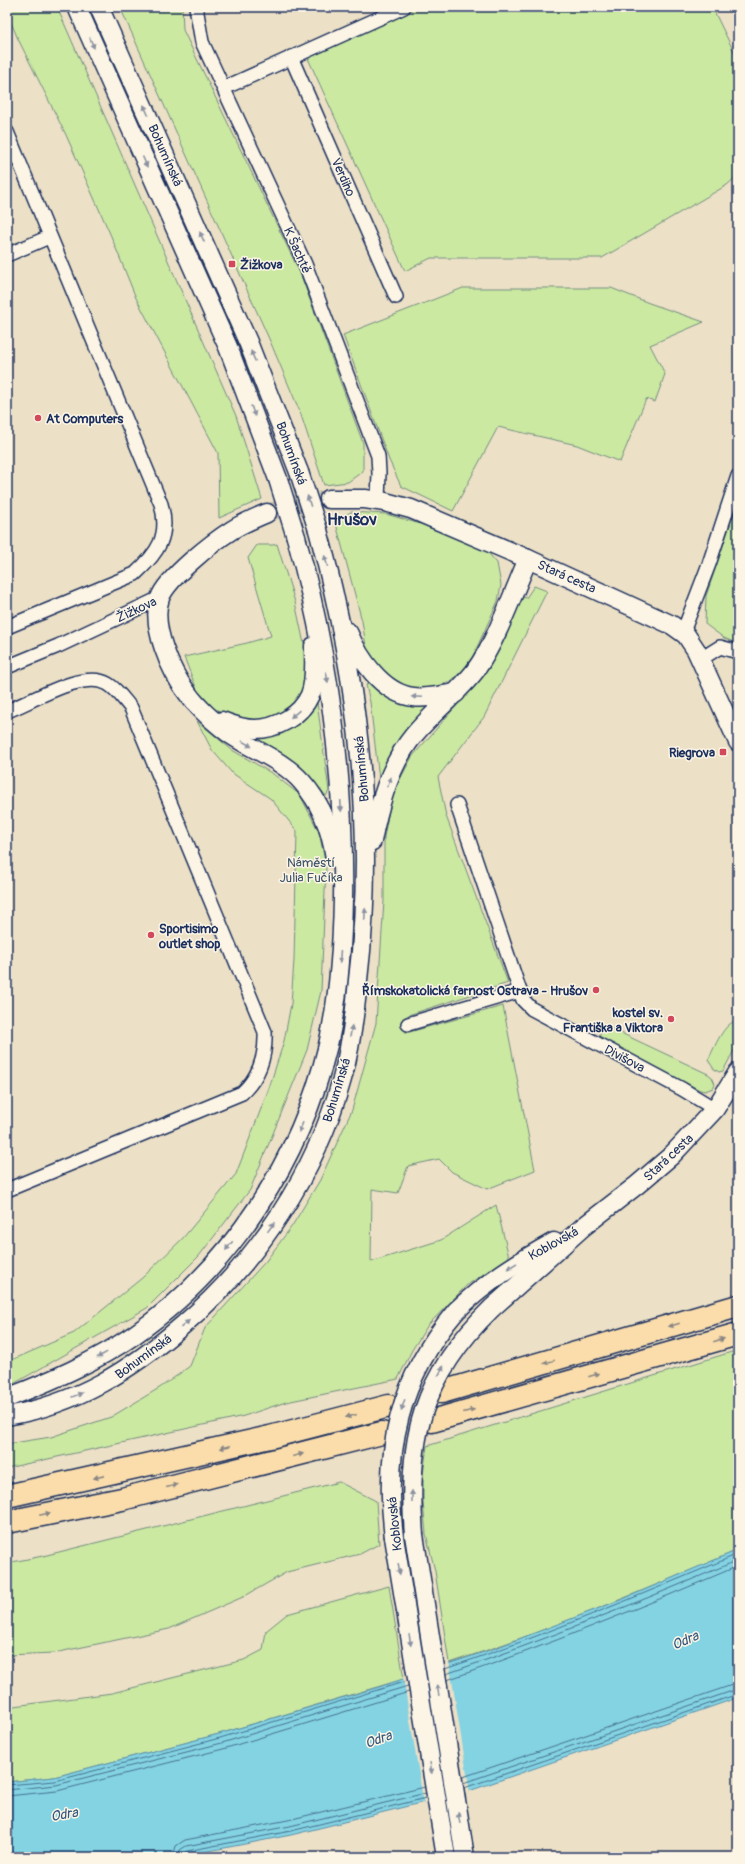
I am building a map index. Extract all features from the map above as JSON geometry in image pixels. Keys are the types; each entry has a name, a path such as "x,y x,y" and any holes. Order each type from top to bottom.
{"highway":[{"path":"442,1392 738,1306"},
{"path":"432,1421 738,1334"},
{"path":"7,1496 270,1437 389,1406"},
{"path":"7,1522 122,1498 382,1433"}],"main road":[{"name":"Bohumínská","path":"7,1398 87,1364 112,1350 158,1318 202,1277 221,1255 257,1207 288,1154 312,1098 321,1072 328,1045 337,990 342,918 343,829 336,740 327,672 312,597 296,537 278,479 228,347 77,7"},
{"name":"Bohumínská","path":"7,1416 40,1408 83,1392 114,1377 145,1357 196,1315 218,1293 239,1270 276,1220 308,1164 322,1135 342,1078 354,1011 365,919 366,874 359,738 349,668 334,592 318,530 299,472 248,342 99,7"},
{"name":"Stará cesta","path":"329,499 352,498 378,500 402,506 442,521 660,618 682,632 693,644 738,742"},
{"name":"Žižkova","path":"160,598 175,577 219,539 242,524 267,513"},
{"path":"366,874 377,814 393,771 403,751 414,734 456,693 475,670 492,640 528,559"},
{"path":"334,592 343,621 355,646 374,672 390,688 403,695 414,697 456,693"},
{"path":"205,713 238,727 261,729 282,723 303,707 310,695 313,680 312,597"},
{"path":"160,598 157,622 176,676 187,694 205,713 227,732 289,770 302,781 318,802 328,827 334,849 342,918"},
{"name":"Stará cesta","path":"583,1226 663,1164 686,1142 715,1109 738,1072"},
{"name":"Koblovská","path":"465,1857 414,1535 412,1499 414,1459 419,1427 437,1376 469,1331 492,1308 583,1226"},
{"name":"Koblovská","path":"446,1857 394,1537 391,1501 391,1462 401,1408 422,1359 439,1332 456,1311 478,1290 512,1266 583,1226"}],"street":[{"name":"K Šachtě","path":"196,7 202,42 305,264 371,438 379,464 378,500"},
{"path":"224,88 404,7"},
{"name":"Verdiho","path":"291,57 396,297"},
{"path":"7,132 164,514 164,532 158,549 148,563 135,574 7,627"},
{"path":"7,255 49,237"},
{"path":"682,632 709,564 738,476"},
{"name":"Žižkova","path":"7,667 58,646 160,598"},
{"path":"701,659 720,647 738,652"},
{"path":"7,711 74,683 91,680 107,683 116,690 131,708 265,1032 266,1050 253,1083 242,1093 7,1190"},
{"name":"Divišova","path":"457,805 523,1000 532,1010 675,1085 715,1109"},
{"path":"408,1024 520,991"}],"green space":[{"path":"7,7 57,7 236,416 262,499 219,518 218,453 136,298 111,236 66,135 18,39 7,13"},
{"path":"120,7 182,7 183,30 300,273 363,443 363,471 348,482 324,485 300,412 270,341"},
{"path":"416,7 712,7 738,60 738,175 727,185 602,258 431,258 405,271 306,54"},
{"path":"463,288 611,288 704,322 650,345 665,374 655,402 646,399 620,462 577,445 498,427 453,511 401,486 389,460 343,335"},
{"path":"738,502 738,644 724,638 705,624 706,596"},
{"path":"351,512 386,514 441,530 483,547 497,563 501,585 498,601 473,656 464,669 451,681 436,687 414,690 399,685 380,671 367,652 362,621 335,520"},
{"path":"277,544 295,602 306,653 304,688 286,713 265,720 239,719 215,709 197,690 184,657 271,636 248,558 257,545"},
{"path":"534,586 547,591 484,717 438,777 446,816 508,983 408,1015 406,1033 503,1006 535,1170 487,1189 452,1172 439,1159 408,1166 398,1193 372,1189 371,1262 441,1240 496,1205 509,1257 467,1285 428,1325 412,1350 398,1379 286,1402 244,1416 7,1468 7,1444 51,1437 111,1417 161,1387 190,1366 205,1328 266,1261 292,1226 320,1180 352,1110 376,1023 384,901 384,837 392,794 412,757 489,668 522,597 526,598"},
{"path":"370,681 436,702 398,746 379,779 370,702 366,685"},
{"path":"317,702 329,791 326,796 302,770 254,737 275,734 290,728 304,718"},
{"name":"Náměstí Julia Fučíka","path":"197,721 232,750 273,774 300,795 319,832 326,866 321,991 307,1050 250,1190 199,1256 147,1308 15,1383 7,1386 7,1362 74,1333 142,1278 183,1238 236,1174 269,1088 284,1041 291,1004 294,960 297,831 271,799 232,773 212,750"},
{"path":"738,1020 738,1043 723,1071 719,1072 714,1069 708,1060 724,1031 733,1022"},
{"path":"604,1025 708,1074 712,1077 715,1084 713,1088 705,1091 700,1090 598,1038"},
{"path":"738,1350 738,1550 595,1610 522,1638 449,1663 435,1571 426,1534 423,1502 423,1475 427,1446"},
{"path":"339,1482 376,1501 379,1544 360,1554 287,1572 243,1597 169,1629 54,1653 7,1655 7,1563 43,1556"},
{"path":"389,1586 404,1679 219,1734 54,1777 7,1782 7,1707 112,1693 244,1660 263,1650 266,1631 287,1614"}],"water":[{"name":"Odra","path":"738,1550 738,1697 731,1700 469,1791 291,1835 178,1857 7,1857 7,1782 54,1777 219,1734 379,1687 493,1649 623,1599"}],"pier":[{"path":"449,1661 470,1793 424,1805 403,1677"}],"tunnel":[{"path":"267,513 295,504 329,499"},
{"path":"389,1406 442,1392"}],"place":[{"name":"Žižkova","path":"232,264"},
{"name":"At Computers","path":"38,418"},
{"name":"Riegrova","path":"723,752"},
{"name":"Sportisimo outlet shop","path":"151,935"},
{"name":"Římskokatolická farnost Ostrava - Hrušov","path":"596,990"},
{"name":"kostel sv. Františka a Viktora","path":"671,1019"}],"district":[{"name":"Hrušov","path":"352,519"}]}
